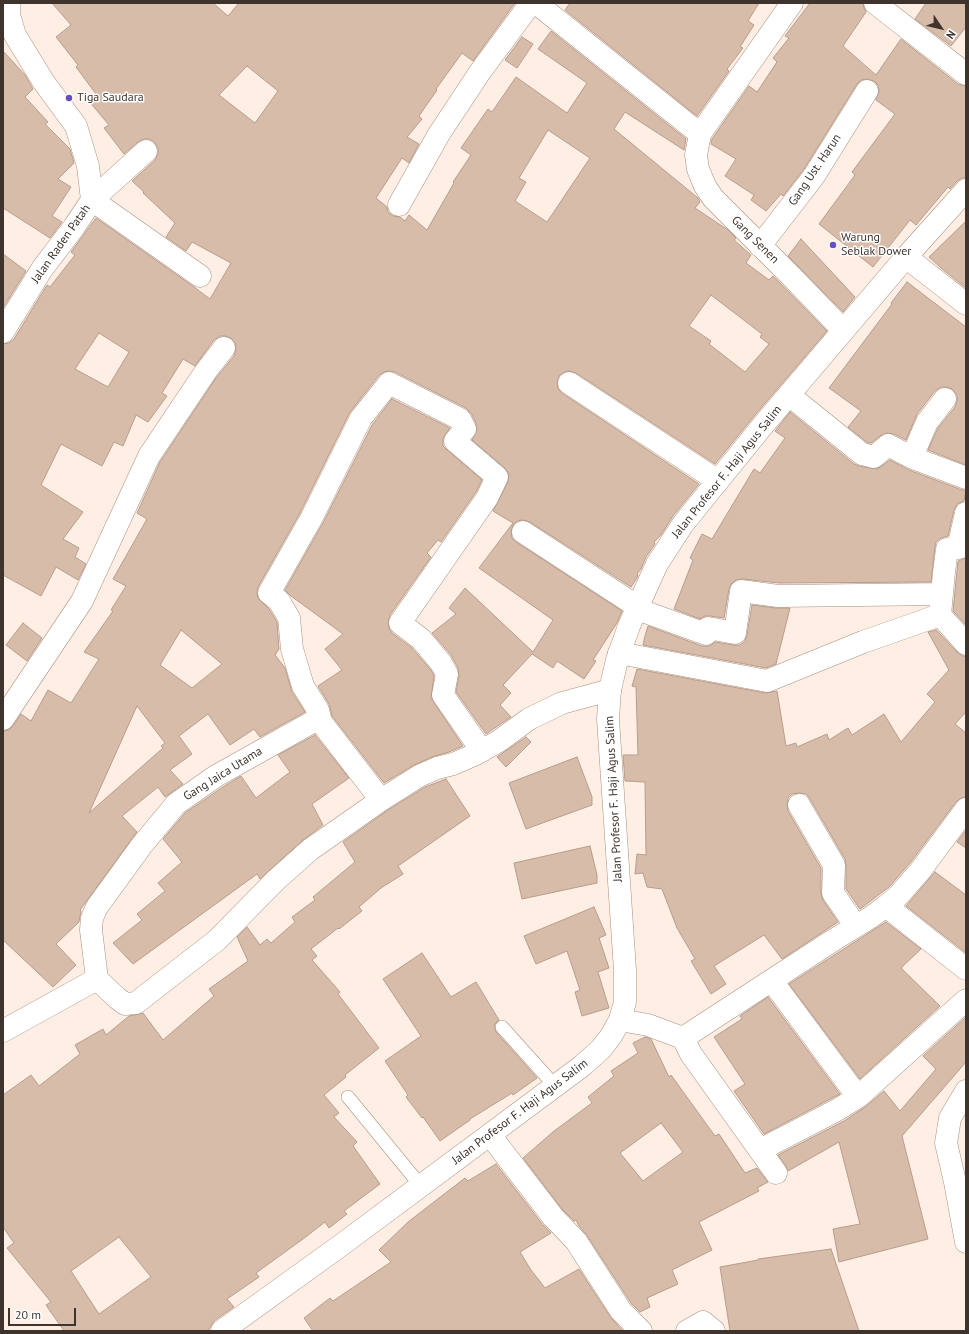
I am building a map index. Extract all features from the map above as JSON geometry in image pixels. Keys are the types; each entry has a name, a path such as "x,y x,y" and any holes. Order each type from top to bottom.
{"street":[{"name":"Jalan Raden Patah","path":"3,332 42,269 74,227 92,200 88,166 76,126 43,81 15,35 9,15 9,3"},
{"path":"399,205 443,128 480,72 531,3"},
{"path":"536,3 700,134 792,3"},
{"path":"879,4 966,74"},
{"name":"Gang Ust. Harun","path":"760,246 814,176 867,91"},
{"name":"Gang Senen","path":"700,134 696,155 698,169 705,186 713,198 844,330"},
{"path":"146,151 92,200 200,276"},
{"name":"Jalan Profesor F. Haji Agus Salim","path":"222,1331 582,1066 601,1049 611,1036 620,1020 625,1002 625,970 608,719 610,690 619,653 637,608 657,564 683,524 844,330 906,257 966,190"},
{"path":"906,257 966,304"},
{"path":"3,719 82,601 149,456 202,377 224,348"},
{"path":"381,800 321,722 318,710 303,686 292,649 289,618 279,601 269,593 312,517 361,418 389,382 460,419 465,429 455,441 497,477 487,498 400,623 421,639 441,663 447,674 443,695 456,711 482,751"},
{"path":"569,383 718,481"},
{"path":"789,395 862,454 874,458 888,445 912,457 966,478"},
{"path":"912,457 927,422 945,399"},
{"path":"966,513 958,548 947,549 941,604 966,644"},
{"path":"523,532 637,608 706,634 708,628 735,633 741,591 778,596 941,604"},
{"path":"619,653 768,681 863,642 941,604"},
{"path":"3,1031 97,979 125,1004 136,1003 217,940 276,880 311,849 381,800 419,776 437,768 453,764 482,751 499,741 529,719 562,703 610,690"},
{"name":"Gang Jaica Utama","path":"97,979 91,930 92,918 97,907 142,845 176,804 230,768 316,720 321,722"},
{"path":"798,805 834,866 832,893 856,926"},
{"path":"683,1038 886,906 898,896 920,871 966,809"},
{"path":"886,906 966,970"},
{"path":"772,981 858,1097"},
{"path":"760,1150 837,1110 858,1097 966,1000"},
{"path":"620,1020 648,1025 683,1038 691,1054 776,1173"},
{"path":"966,1091 950,1118 946,1143 966,1242"},
{"path":"490,1135 553,1217 576,1241 621,1311 641,1331"},
{"path":"686,1331 703,1322 714,1331"}],"lane":[{"path":"502,1027 555,1086"},
{"path":"348,1096 421,1186"}],"building":[{"path":"52,3 213,3 228,16 239,3 515,3 473,61 462,53 419,116 422,119 407,137 419,144 409,163 402,158 376,198 387,207 388,212 405,221 409,215 427,230 454,183 453,182 471,155 461,148 488,109 492,112 516,77 567,113 587,83 538,49 551,31 686,139 684,150 625,112 614,129 698,198 700,202 695,208 728,230 736,238 734,240 751,255 746,263 769,280 773,276 827,331 715,464 576,373 569,371 564,372 559,376 557,383 558,389 562,393 699,484 673,516 661,535 654,542 655,544 646,557 637,574 637,578 631,587 530,522 523,520 517,521 513,525 511,532 512,538 516,542 622,611 617,623 593,660 596,661 584,679 557,661 553,668 532,654 503,685 511,693 500,705 511,717 486,734 456,692 459,676 458,668 451,655 432,633 456,614 449,608 465,588 533,652 553,620 479,568 513,523 493,511 508,482 509,474 505,468 472,440 477,430 476,423 471,413 466,408 395,372 389,371 379,375 350,412 301,511 258,587 258,598 269,609 277,622 279,649 275,655 285,668 292,692 305,712 260,737 254,729 230,745 208,714 179,736 192,754 170,770 183,784 165,797 158,787 122,816 137,832 80,910 79,922 56,944 76,965 53,987 3,940 3,731 9,730 21,714 31,721 48,690 71,703 99,659 84,652 113,611 111,610 126,586 113,579 147,519 137,513 160,462 216,378 234,356 236,349 235,343 231,338 220,336 214,340 195,366 183,359 162,393 167,396 148,422 136,415 123,446 114,442 102,466 61,444 41,485 83,512 63,539 79,548 75,557 86,564 78,580 56,567 41,596 3,575 3,344 9,343 14,339 47,285 50,287 75,255 71,252 96,218 210,299 231,263 192,242 186,251 166,237 175,223 132,181 155,160 158,154 158,148 150,139 144,139 124,154 104,128 109,125 88,100 96,94 76,67 78,65 56,37 71,25","holes":["247,66 278,91 255,123 219,95","548,130 590,158 547,222 515,201 526,182 519,178","711,295 762,334 760,337 769,344 745,372 709,344 711,341 689,326","99,333 129,352 108,387 75,369","181,630 222,664 192,688 160,665","137,706 165,743 161,746 163,748 89,813"]},
{"path":"570,3 759,3 748,21 754,25 740,47 743,48 727,69 729,71 697,116 565,10"},
{"path":"810,3 863,3 866,12 843,46 876,75 901,39 958,84 966,86 966,178 962,178 957,181 950,189 948,187 916,225 910,220 873,267 819,224 855,175 852,172 895,114 876,100 879,91 878,85 874,81 867,79 861,80 857,84 804,169 783,196 781,194 766,211 751,200 754,195 725,176 736,159 711,144 712,139 749,86 757,92 777,62 773,58 789,38 785,36"},
{"path":"926,3 966,3 966,27 951,46 915,19"},
{"path":"522,37 533,44 517,68 505,60"},
{"path":"3,51 25,75 33,89 25,97 48,122 45,124 70,149 74,163 58,179 71,187 52,216 62,222 50,238 3,208"},
{"path":"966,221 966,288 929,257"},
{"path":"801,239 855,297 843,312 788,256"},
{"path":"3,254 26,271 3,308"},
{"path":"907,282 966,327 966,465 928,450 938,428 955,407 957,395 952,389 941,387 935,391 917,414 906,440 894,434 887,433 871,443 868,443 848,427 861,411 829,388"},
{"path":"392,399 450,428 443,438 443,446 482,480 476,492 441,542 438,540 427,553 431,557 390,615 388,622 392,633 412,648 431,670 434,676 431,698 463,746 414,765 384,783 332,716 329,704 318,686 342,670 325,649 343,634 285,590 323,523 372,425"},
{"path":"790,412 854,464 877,469 890,460 909,470 962,490 966,490 964,501 957,504 954,510 948,536 941,538 936,542 931,582 779,583 742,579 736,580 731,584 724,618 705,616 700,619 674,609 693,560 690,558 702,534 712,539 754,469 760,473 785,438 775,431"},
{"path":"966,558 966,625 953,611 958,561"},
{"path":"752,605 790,608 776,664 766,668 643,645 648,626 702,646 709,646 715,642 740,645 745,641 747,635"},
{"path":"23,623 42,638 27,661 6,645"},
{"path":"936,630 957,652 962,656 966,656 966,712 955,724 966,733 966,797 961,798 956,802 910,863 889,887 860,909 846,889 845,859 810,799 806,794 792,794 788,798 788,811 821,868 821,893 823,900 838,922 782,959 764,935 714,966 726,984 711,994 691,961 695,959 677,928 662,889 647,887 643,873 635,874 637,854 646,855 645,782 625,781 623,755 638,755 636,687 632,686 637,669 765,693 777,691 786,746 796,743 797,747 827,734 829,740 848,728 852,735 884,714 901,742 935,702 927,694 949,670 928,632"},
{"path":"315,735 349,778 312,804 323,825 303,840 260,879 257,874 133,964 113,943 142,920 137,914 165,891 158,883 182,862 163,839 185,813 241,776 256,798 290,772 278,755"},
{"path":"526,737 531,742 506,767 497,757"},
{"path":"577,757 592,797 592,805 526,829 509,783"},
{"path":"446,779 470,816 398,866 403,874 381,888 359,907 362,911 311,949 317,956 312,960 340,992 338,994 379,1048 345,1075 346,1077 324,1095 339,1113 334,1117 357,1142 353,1146 380,1184 344,1211 347,1214 329,1228 325,1222 256,1273 259,1277 227,1299 234,1307 214,1321 208,1331 64,1331 46,1305 51,1302 7,1248 14,1243 3,1227 3,1095 31,1075 39,1086 80,1054 75,1045 103,1029 106,1035 129,1016 143,1013 163,1040 214,996 209,989 248,961 237,937 247,927 260,945 267,939 271,943 295,922 292,917 315,900 313,897 355,862 343,842 388,810 425,787","holes":["119,1237 151,1277 99,1314 71,1271"]},
{"path":"966,830 966,848 957,842"},
{"path":"590,846 597,875 597,883 522,899 514,863"},
{"path":"935,872 966,895 966,953 906,906"},
{"path":"594,907 606,935 599,938 609,968 598,972 609,1008 582,1016 575,992 580,990 567,951 536,964 524,936"},
{"path":"886,922 921,949 901,968 940,1006 860,1079 789,984"},
{"path":"422,953 451,997 476,982 499,1020 494,1025 496,1032 537,1078 513,1095 512,1093 470,1119 440,1141 423,1117 422,1118 406,1097 408,1095 385,1061 421,1036 383,979"},
{"path":"768,997 840,1094 764,1134 734,1091 745,1084 714,1037 742,1019 740,1016"},
{"path":"966,1017 966,1062 902,1136 928,1239 839,1262 833,1229 860,1224 839,1142 788,1171 778,1155 844,1121 865,1107 884,1091 900,1111 936,1069 923,1056"},
{"path":"645,1037 651,1039 669,1077 671,1075 715,1136 719,1134 745,1173 757,1168 768,1182 757,1188 759,1191 699,1222 712,1250 672,1270 678,1284 647,1298 650,1307 640,1312 631,1303 576,1220 574,1221 562,1209 523,1158 554,1131 592,1103 588,1097 614,1076 611,1071 638,1053 633,1043","holes":["661,1123 683,1152 643,1181 620,1153"]},
{"path":"496,1164 543,1225 551,1233 520,1252 531,1270 545,1288 579,1269 611,1318 623,1331 313,1331 304,1318 330,1298 333,1301 391,1262 379,1250 408,1222 465,1178 468,1181"},
{"path":"831,1249 859,1331 730,1331 720,1267 758,1259"}],"place":[{"name":"Tiga Saudara","path":"69,98"},
{"name":"Warung Seblak Dower","path":"833,245"}]}
